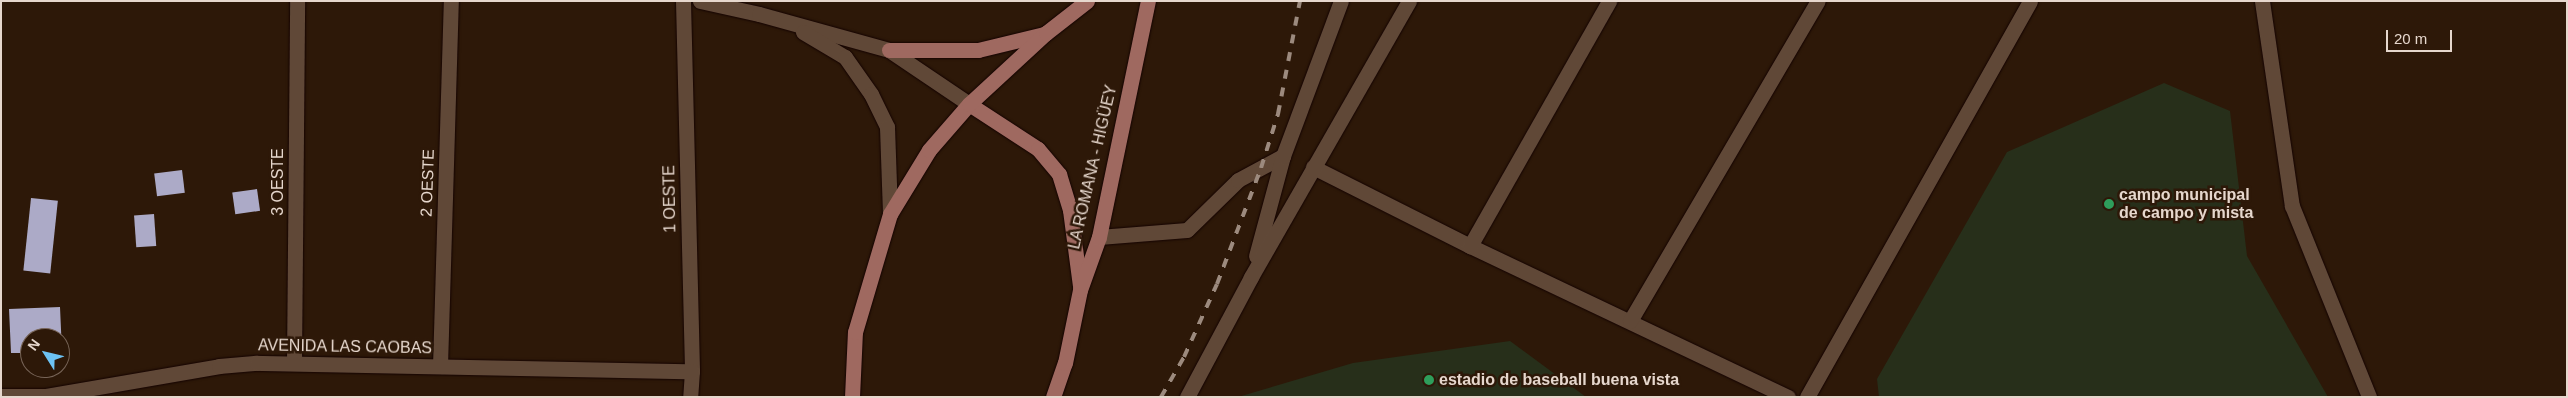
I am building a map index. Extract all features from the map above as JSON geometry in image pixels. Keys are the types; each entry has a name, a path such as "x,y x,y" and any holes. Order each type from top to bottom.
{"main road":[{"path":"852,397 855,332 890,214 929,150 969,104 1046,33 1087,1"},
{"name":"LA ROMANA - HIGÜEY","path":"1052,397 1066,363 1080,290 1099,237 1148,1"},
{"path":"889,50 978,50 1046,33"},
{"path":"969,104 1038,149 1058,174 1070,210 1080,290"}],"street":[{"name":"3 OESTE","path":"294,362 297,1"},
{"name":"2 OESTE","path":"440,366 450,1"},
{"name":"1 OESTE","path":"683,1 692,371 690,397"},
{"path":"700,1 763,7 844,57 870,94 887,127 891,189 890,214"},
{"path":"1251,277 1283,156 1341,1"},
{"path":"1187,397 1251,277 1409,1"},
{"path":"1470,246 1609,1"},
{"path":"1630,321 1818,1"},
{"path":"1807,397 2030,1"},
{"path":"2262,1 2292,206 2369,397"},
{"path":"786,22 889,50 969,104"},
{"path":"1099,237 1187,230 1238,180 1283,156"},
{"path":"1313,167 1470,246 1788,397"},
{"name":"AVENIDA LAS CAOBAS","path":"1,396 56,395 219,366 294,362 692,371"}],"green space":[{"name":"campo municipal de campo y mista","path":"2164,83 2230,111 2247,256 2328,397 1879,397 1877,379 2007,152"},
{"name":"estadio de baseball buena vista","path":"1510,341 1586,397 1238,397 1353,363"}],"building":[{"path":"182,170 185,193 157,196 154,173"},
{"path":"257,189 260,211 235,214 232,192"},
{"path":"31,198 58,201 50,273 23,271"},
{"path":"154,214 156,246 136,247 134,215"},
{"path":"60,307 61,328 20,328 20,353 11,353 9,309"}],"railway":[{"path":"1161,397 1184,357 1217,284 1261,168 1278,114 1300,1"}],"place":[{"name":"campo municipal de campo y mista","path":"2109,204"},
{"name":"estadio de baseball buena vista","path":"1429,380"}]}
